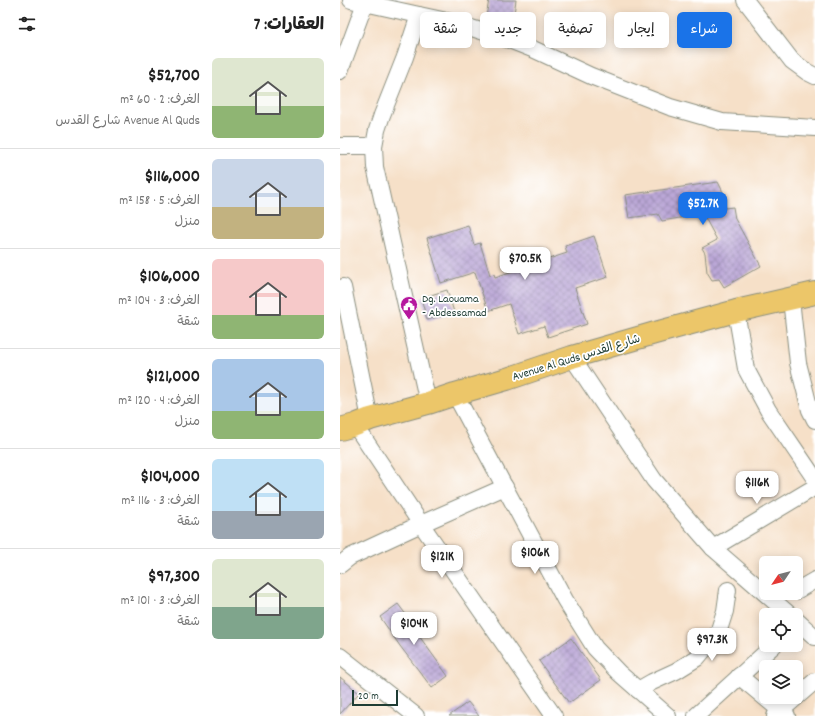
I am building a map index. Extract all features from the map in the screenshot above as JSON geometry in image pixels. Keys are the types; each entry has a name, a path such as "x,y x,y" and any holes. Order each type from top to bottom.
{"main road":[{"name":"Avenue Al Quds شارع القدس","path":"355,424 655,333 736,311 815,293"}],"street":[{"path":"745,0 792,61 815,76"},
{"path":"340,71 358,2 456,23 512,41 591,76 670,107 722,122 815,128"},
{"path":"419,15 405,57 382,115 374,146 375,167 428,403"},
{"path":"340,146 374,146"},
{"path":"343,287 355,424 421,524 554,716"},
{"path":"791,299 798,363 810,410 815,420"},
{"path":"736,311 746,369 768,410 815,479"},
{"path":"572,357 654,480 713,548 783,608"},
{"path":"455,394 564,600 595,648 619,673 668,716"},
{"path":"713,548 815,487"},
{"path":"340,565 350,557 421,524 505,488"},
{"path":"803,587 815,580"},
{"path":"638,690 697,658 718,633 725,611 728,590"},
{"path":"777,602 781,600"},
{"path":"803,627 815,637"},
{"path":"696,716 766,652"},
{"path":"340,656 416,716"},
{"path":"739,676 781,714 815,681"}],"building":[{"path":"489,0 516,0 514,12 487,12"},
{"path":"718,182 722,190 725,208 733,207 735,219 761,266 724,287 719,279 712,280 707,272 705,253 702,248 717,240 703,214 662,221 658,214 629,218 625,195"},
{"path":"468,225 474,245 480,243 490,275 494,274 495,277 567,253 565,246 594,236 608,277 575,288 587,324 548,337 544,326 519,334 509,304 488,311 475,272 441,283 427,238"},
{"path":"447,290 454,312 427,320 421,298"},
{"path":"398,604 448,676 432,688 380,617"},
{"path":"571,638 601,680 569,703 539,661"},
{"path":"340,677 359,693 340,714"},
{"path":"468,702 479,716 449,716"}],"place":[{"name":"Dg. Laouama - Abdessamad","path":"409,320"}]}
